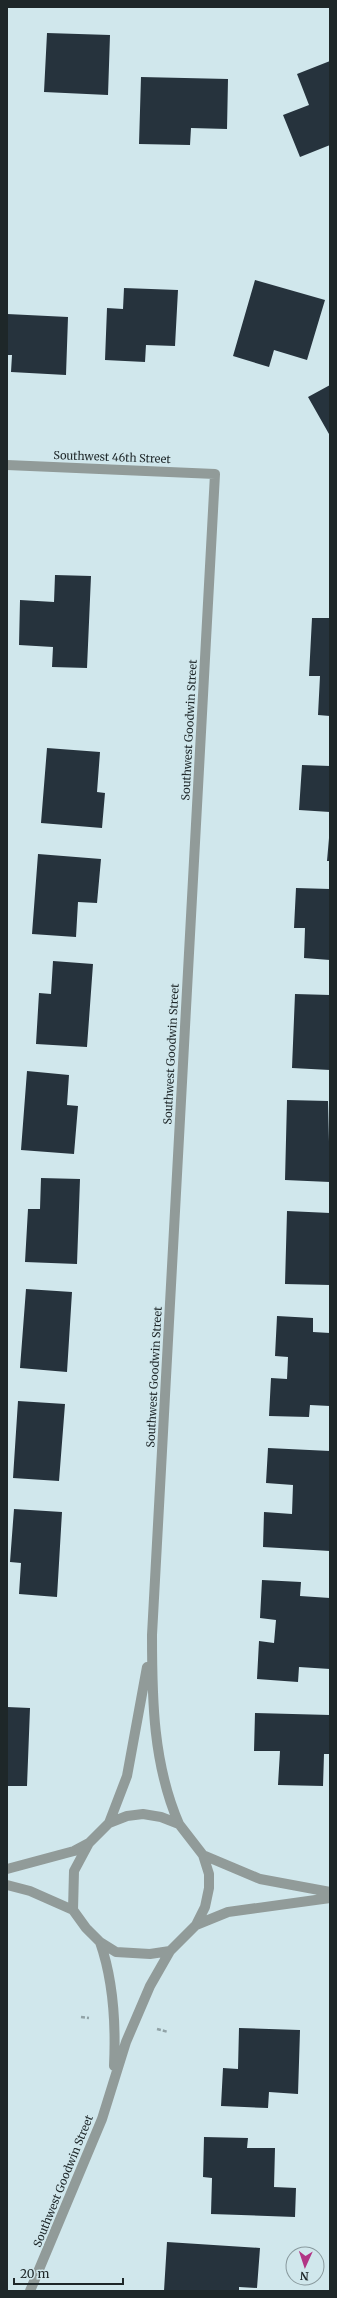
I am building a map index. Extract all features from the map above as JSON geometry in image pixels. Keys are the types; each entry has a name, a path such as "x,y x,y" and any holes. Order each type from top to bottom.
{"street":[{"name":"Southwest 46th Street","path":"7,465 215,474"},
{"name":"Southwest Goodwin Street","path":"179,1824 169,1800 157,1750 152,1684 152,1635 215,474"},
{"name":"Southwest Goodwin Street","path":"109,1823 127,1776 136,1736 152,1635"},
{"path":"7,1885 30,1891 73,1910 86,1928 100,1942 116,1952 150,1954 170,1950 196,1925 205,1907 209,1888 209,1874 203,1855 179,1824 161,1816 144,1814 128,1816 109,1823 89,1843 74,1871 73,1910"},
{"path":"7,1869 58,1857 89,1843"},
{"path":"203,1855 260,1879 330,1892"},
{"path":"196,1925 228,1912 330,1898"},
{"name":"Southwest Goodwin Street","path":"100,1942 108,1965 112,1998 115,2051 113,2079"},
{"name":"Southwest Goodwin Street","path":"30,2291 102,2119 113,2079 126,2042 150,1986 170,1950"}],"building":[{"path":"47,33 110,35 108,95 44,92"},
{"path":"330,61 330,145 300,157 283,115 309,105 297,74"},
{"path":"141,77 228,79 227,129 191,128 190,145 139,144"},
{"path":"255,280 325,300 307,360 274,350 269,367 233,356"},
{"path":"124,288 178,290 175,346 146,345 145,362 105,360 107,308 123,309"},
{"path":"7,314 68,317 66,375 11,372 12,355 7,355"},
{"path":"330,385 330,433 329,434 308,397"},
{"path":"55,575 91,576 87,668 52,667 53,647 19,645 20,600 54,602"},
{"path":"312,618 330,618 330,716 318,715 320,676 309,676"},
{"path":"47,748 100,752 97,792 105,793 102,828 41,823"},
{"path":"302,765 330,766 330,812 299,810"},
{"path":"329,838 330,861 327,861"},
{"path":"38,854 101,859 97,903 78,902 76,937 32,934"},
{"path":"296,888 330,889 330,960 304,958 305,928 294,928"},
{"path":"53,961 93,964 87,1047 36,1044 39,993 51,994"},
{"path":"295,994 330,995 330,1070 292,1068"},
{"path":"27,1071 69,1075 67,1105 78,1106 74,1154 21,1150"},
{"path":"287,1100 328,1101 330,1182 285,1180"},
{"path":"41,1178 80,1179 77,1264 25,1262 28,1209 40,1209"},
{"path":"287,1211 330,1213 330,1285 285,1284"},
{"path":"26,1289 72,1292 67,1372 20,1368"},
{"path":"277,1316 313,1318 313,1332 330,1333 330,1406 310,1405 309,1417 269,1416 271,1378 287,1379 288,1357 275,1356"},
{"path":"18,1401 65,1404 59,1481 13,1478"},
{"path":"268,1448 330,1451 330,1551 263,1547 264,1512 292,1514 293,1485 266,1483"},
{"path":"14,1509 62,1512 57,1597 19,1594 21,1563 10,1562"},
{"path":"262,1580 301,1582 300,1596 330,1598 330,1669 299,1667 298,1682 257,1679 259,1641 274,1643 276,1620 260,1618"},
{"path":"7,1707 30,1708 27,1786 7,1786"},
{"path":"255,1713 330,1715 330,1754 324,1754 323,1786 278,1785 280,1751 254,1751"},
{"path":"239,2028 300,2030 298,2094 269,2092 268,2108 221,2106 223,2068 238,2069"},
{"path":"204,2137 248,2138 247,2148 275,2148 274,2187 296,2188 295,2217 211,2214 212,2178 203,2177"},
{"path":"167,2242 260,2248 257,2288 239,2287 239,2291 164,2291"}]}
